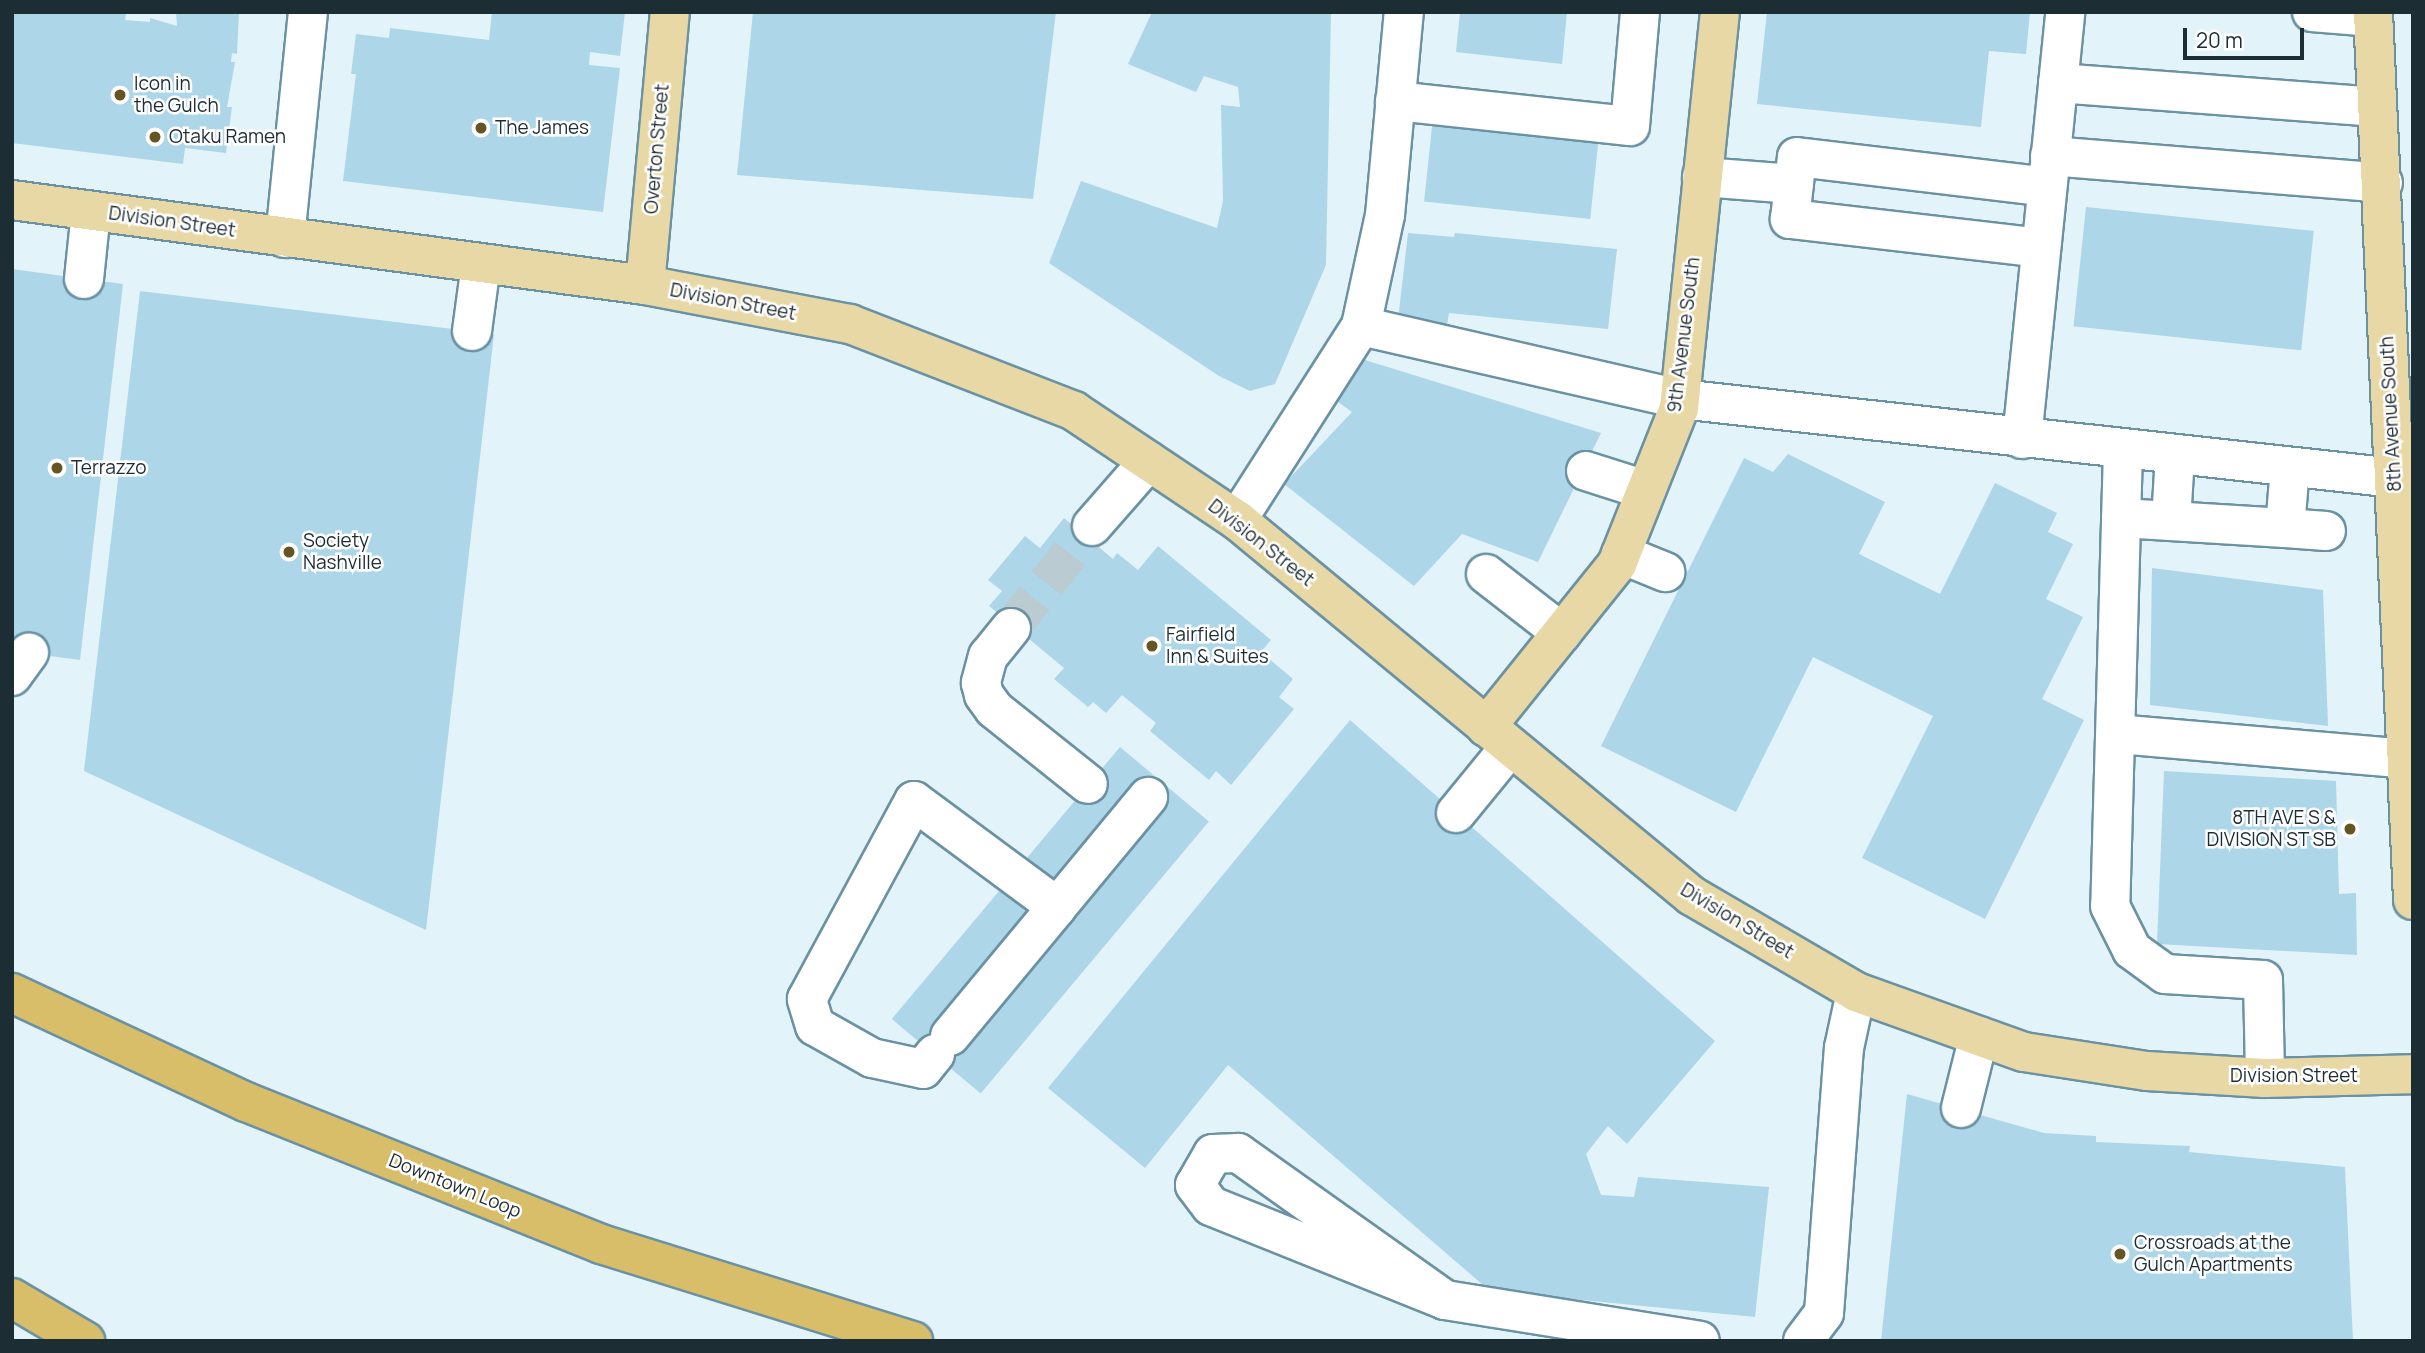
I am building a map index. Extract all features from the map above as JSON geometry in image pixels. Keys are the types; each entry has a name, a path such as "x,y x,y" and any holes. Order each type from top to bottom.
{"highway":[{"name":"Downtown Loop","path":"12,993 246,1102 601,1244 913,1341"},
{"path":"12,1298 85,1341"}],"main road":[{"name":"Overton Street","path":"645,285 670,12"},
{"name":"9th Avenue South","path":"1498,737 1562,632 1621,554 1680,399 1720,12"},
{"name":"8th Avenue South","path":"2373,15 2383,183 2400,321 2394,478 2406,604 2406,759 2413,900"},
{"name":"Division Street","path":"12,200 645,285 849,324 1074,411 1237,520 1692,896 1856,992 2024,1052 2147,1071 2265,1078 2413,1073"}],"street":[{"path":"285,238 308,12"},
{"path":"1237,520 1361,326 1385,215 1404,12"},
{"path":"1395,101 1630,126 1640,12"},
{"path":"2022,439 2065,12"},
{"path":"2312,12 2373,15"},
{"path":"2058,83 2377,107"},
{"path":"2041,248 1790,219 1797,157 2049,172 2383,183"},
{"path":"1702,177 1794,184"},
{"path":"84,279 91,211"},
{"path":"472,331 481,264"},
{"path":"1361,326 1680,399 2022,439 2394,478"},
{"path":"2123,450 2110,906 2132,950 2165,974 2263,980 2265,1078"},
{"path":"2171,521 2175,455"},
{"path":"1091,526 1149,461"},
{"path":"2285,528 2290,467"},
{"path":"1586,471 1646,490"},
{"path":"2121,518 2326,531"},
{"path":"1621,554 1665,572"},
{"path":"1486,574 1562,632"},
{"path":"1011,628 988,656 981,683 984,695 994,709 1088,784"},
{"path":"2117,734 2406,759"},
{"path":"1456,813 1498,737"},
{"path":"1057,907 914,801 807,999 816,1026 872,1058 923,1069 1148,797"},
{"path":"1803,1341 1824,1313 1844,1048 1856,992"},
{"path":"1961,1108 1979,1036"},
{"path":"1445,1300 1238,1153 1213,1154 1195,1185 1211,1206 1445,1300 1700,1341"}],"building":[{"name":"Icon in the Gulch","path":"12,12 126,12 125,20 150,22 150,18 177,26 176,12 239,12 237,54 232,53 231,62 235,62 227,107 232,107 226,153 185,148 183,164 12,143"},
{"name":"The James","path":"492,12 625,12 620,56 590,52 589,65 620,68 603,212 343,181 356,74 351,74 356,34 389,38 390,28 489,40"},
{"path":"753,12 1056,12 1033,199 737,175"},
{"path":"1152,12 1331,12 1326,265 1275,384 1250,391 1219,376 1049,263 1081,181 1217,228 1223,201 1221,105 1240,107 1238,87 1204,76 1196,92 1128,64"},
{"path":"1460,12 1567,12 1562,64 1456,52"},
{"path":"1767,12 2030,12 2026,54 1989,51 1981,127 1757,104"},
{"path":"1433,117 1599,134 1590,219 1424,202"},
{"path":"2086,207 2314,231 2301,350 2073,326"},
{"path":"1408,233 1454,237 1455,233 1617,249 1608,329 1449,313 1447,325 1398,320"},
{"name":"Terrazzo","path":"12,269 123,284 80,660 12,651"},
{"name":"Society Nashville","path":"140,291 494,334 426,930 84,771"},
{"path":"1365,360 1601,433 1538,562 1462,534 1414,586 1284,484 1352,412 1334,399"},
{"path":"1788,454 1885,502 1859,554 1940,594 1995,483 2057,513 2048,532 2073,544 2046,599 2083,617 2042,699 2084,720 1985,919 1862,858 1933,716 1813,657 1736,812 1601,746 1744,458 1773,472"},
{"name":"Fairfield Inn & Suites","path":"1064,518 1113,559 1117,553 1138,570 1158,546 1271,640 1261,652 1293,679 1279,697 1294,709 1231,785 1216,771 1209,780 1150,731 1156,723 1122,695 1106,713 1093,702 1088,707 1054,679 1064,668 989,606 1002,591 988,580 1025,536 1040,548"},
{"path":"2152,568 2323,590 2328,726 2150,705"},
{"path":"1350,720 1715,1041 1627,1144 1608,1126 1586,1154 1601,1195 1634,1197 1638,1177 1769,1187 1755,1317 1490,1291 1228,1065 1145,1168 1048,1088"},
{"path":"1120,747 1209,822 981,1094 892,1019"},
{"path":"2164,771 2336,781 2339,894 2356,893 2357,955 2157,944"},
{"name":"Crossroads at the Gulch Apartments","path":"1907,1094 2044,1133 2096,1136 2096,1142 2190,1146 2189,1152 2345,1167 2353,1341 1881,1341"}],"tunnel":[{"path":"1011,628 1092,526"}],"place":[{"name":"Icon in the Gulch","path":"120,95"},
{"name":"The James","path":"481,128"},
{"name":"Otaku Ramen","path":"155,137"},
{"name":"Terrazzo","path":"57,468"},
{"name":"Society Nashville","path":"289,552"},
{"name":"Fairfield Inn & Suites","path":"1152,646"},
{"name":"8TH AVE S & DIVISION ST SB","path":"2350,829"},
{"name":"Crossroads at the Gulch Apartments","path":"2120,1254"}]}
